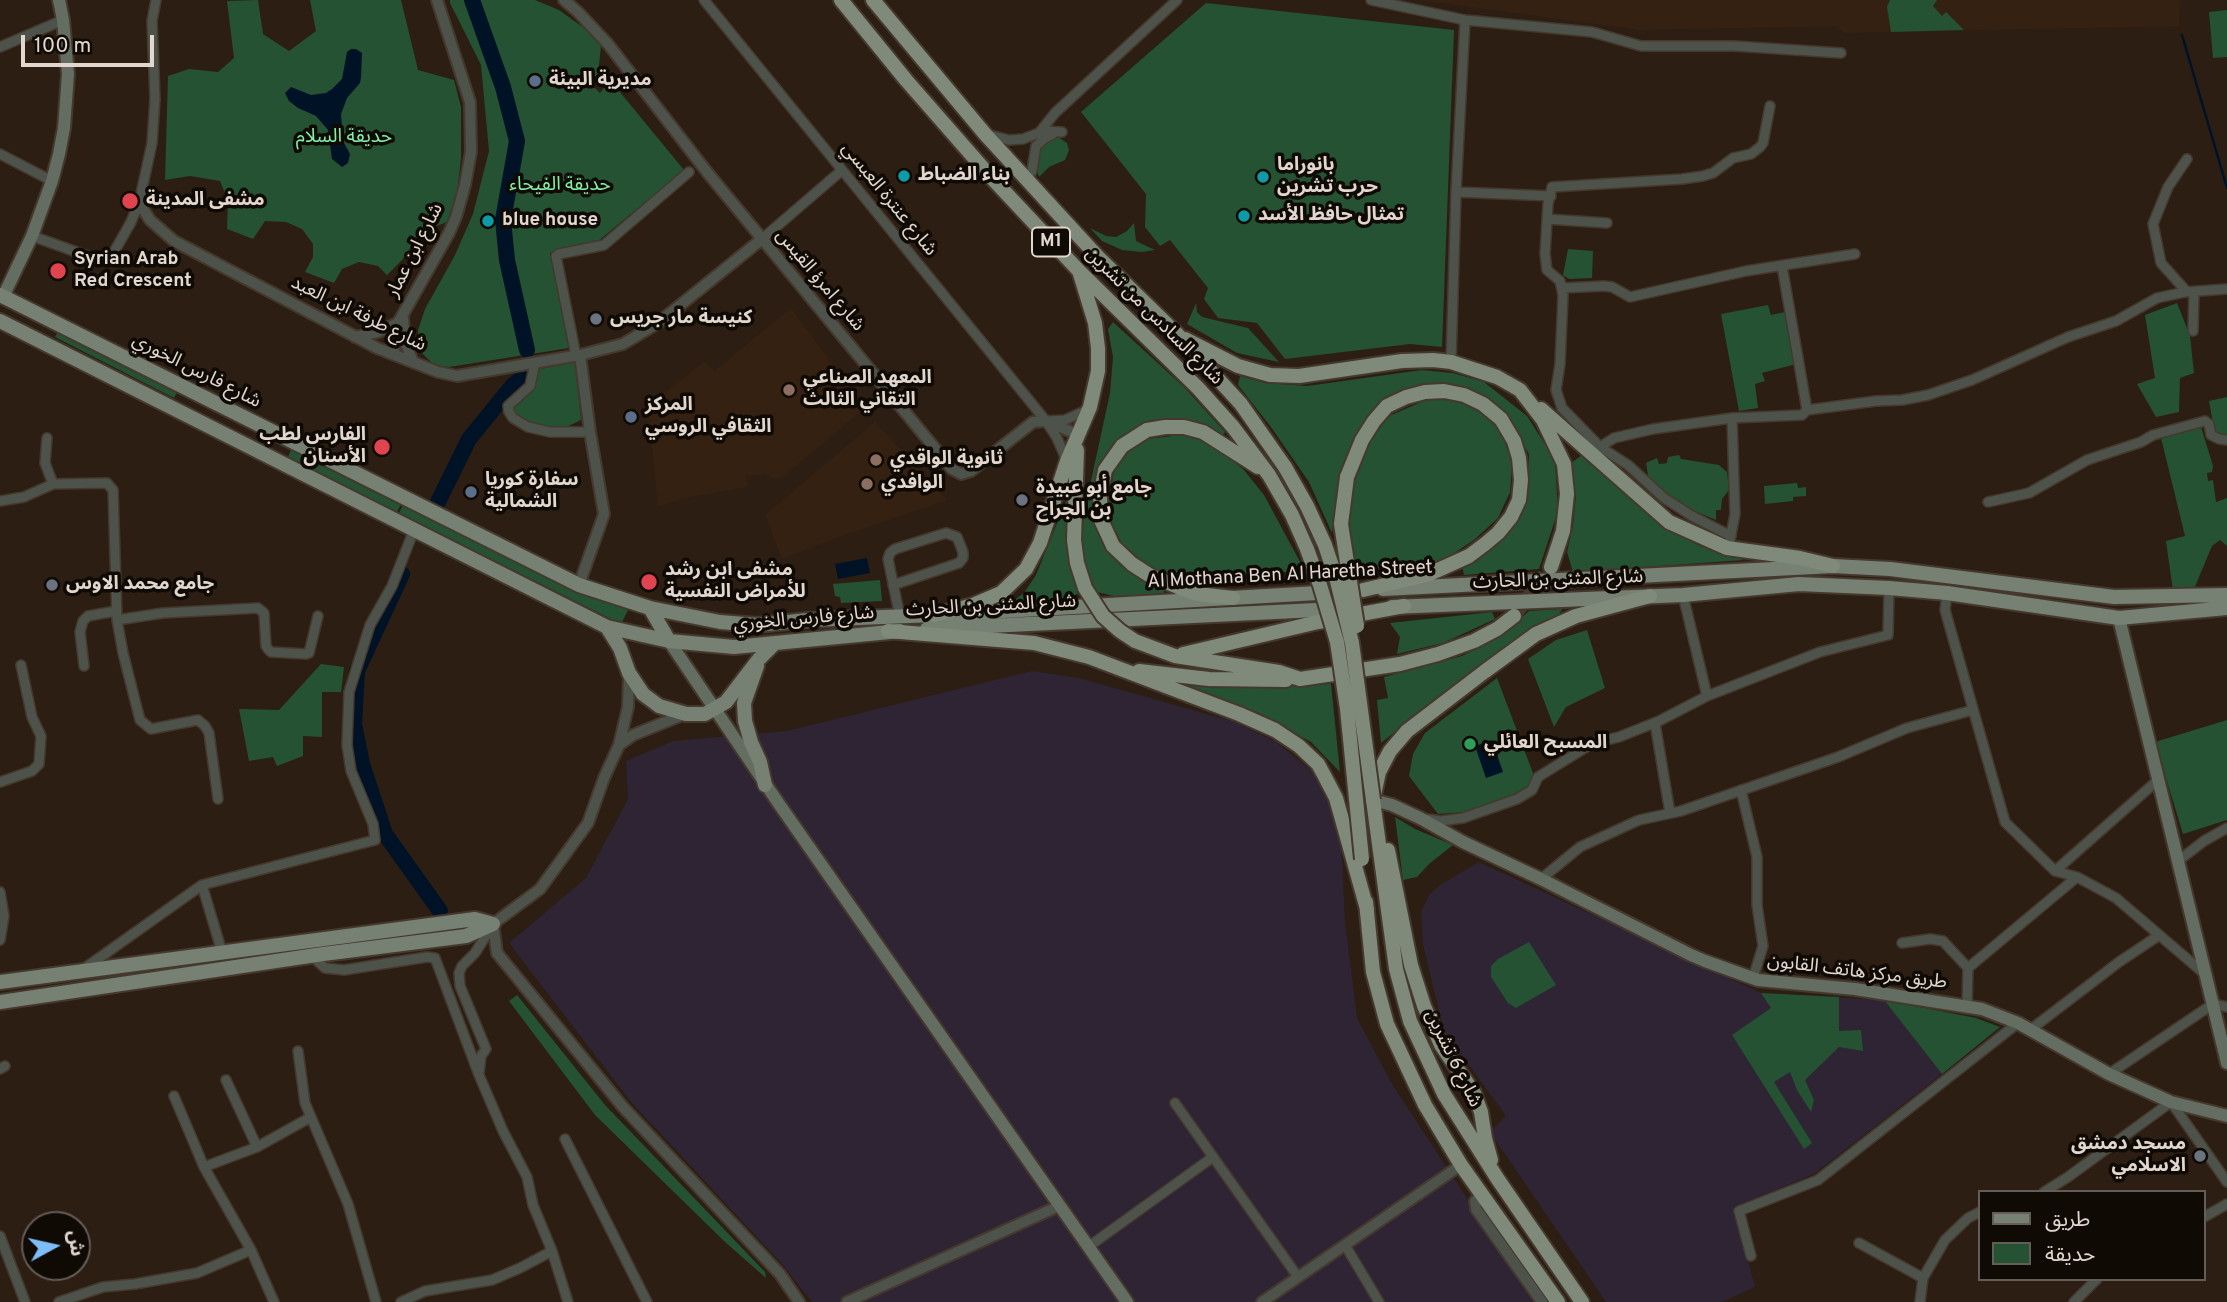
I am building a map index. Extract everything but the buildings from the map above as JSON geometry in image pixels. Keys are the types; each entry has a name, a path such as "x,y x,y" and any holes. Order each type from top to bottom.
{"highway":[{"name":"شارع السادس من تشرين","path":"841,0 965,148 1080,272 1198,388 1233,426 1269,475 1307,549 1337,642 1347,709 1367,909"},
{"name":"شارع السادس من تشرين","path":"873,0 985,134 1098,257 1177,334 1241,404 1285,467 1320,535 1337,581 1352,643 1362,710"},
{"path":"934,615 988,600 1001,593 1034,558 1067,461 1090,407 1098,371 1095,323 1080,272"},
{"path":"1177,334 1238,366 1270,375 1299,376 1402,361 1433,360 1451,362 1497,377 1520,390 1669,522 1729,542 1833,566"},
{"path":"1520,390 1543,421 1564,464 1567,494 1563,531 1551,567"},
{"path":"1363,590 1403,582 1453,565 1491,538 1511,517 1518,500 1521,480 1519,458 1514,441 1501,419 1483,404 1464,395 1444,391 1425,392 1387,406 1362,440 1347,477 1340,524 1361,643 1362,710 1374,806 1384,832 1412,965 1424,1006 1441,1045 1474,1093 1497,1178"},
{"path":"1233,598 1198,594 1183,589 1149,575 1132,564 1114,546 1101,520 1100,497 1105,470 1122,446 1147,430 1165,426 1203,432 1269,475"},
{"path":"1079,435 1075,473 1074,540 1077,563 1085,588 1103,616 1135,641 1175,656 1279,672 1300,679"},
{"path":"1374,806 1379,772 1390,751 1406,731 1536,635 1576,616 1650,596"},
{"path":"1175,656 1318,622 1404,606"},
{"path":"1127,671 1209,679 1300,679 1400,664 1438,654 1474,641 1514,616"},
{"path":"888,631 1034,643 1089,657 1275,730 1299,746 1318,764 1336,798 1367,909 1373,972 1387,1024 1425,1105 1461,1165 1558,1302"},
{"name":"شارع 6 تشرين","path":"1374,806 1396,970 1410,1021 1444,1094 1497,1178 1583,1302"}],"main road":[{"path":"2,296 32,236 60,154 68,74 59,0"},
{"name":"شارع فارس الخوري","path":"2,296 579,585 650,608 720,622 757,625 807,620 934,615"},
{"name":"شارع فارس الخوري","path":"0,321 607,627 669,641 734,647 888,631"},
{"path":"1833,566 1890,569 2114,597 2227,595"},
{"name":"Al Mothana Ben Al Haretha Street","path":"934,615 1833,566"},
{"name":"شارع المثنى بن الحارث","path":"888,631 1683,595 1799,584 1889,587 1947,593 2119,618 2227,608"},
{"path":"650,608 765,785 1127,1302"},
{"path":"2119,618 2227,1063"},
{"path":"607,627 620,648 629,673 643,694 659,706 686,714 705,714 726,702 774,644"},
{"path":"759,659 744,703 744,721 760,762 765,785"},
{"name":"طريق مركز هاتف القابون","path":"1374,806 1392,804 1690,956 1758,981 1855,989 1982,1009 2018,1023 2109,1074 2171,1102 2227,1116"},
{"path":"0,982 475,919 493,924"},
{"path":"0,1002 307,956 466,936 493,924"},
{"path":"299,942 307,956"}],"street":[{"path":"32,236 104,260 112,256 131,222 139,203 152,143 155,99 152,21 156,0"},
{"name":"شارع ابن عمار","path":"394,354 394,334 400,319 456,217 471,152 470,102 437,0"},
{"name":"شارع امرؤ القيس","path":"564,0 608,44 762,239 955,471 968,473 1029,424 1046,421"},
{"name":"شارع عنترة العبسي","path":"704,0 1046,421 1058,438 1067,461"},
{"path":"1039,133 1055,113 1177,0"},
{"path":"1371,0 1465,20 1592,33 1641,46 1734,46 1841,53"},
{"path":"0,47 63,20"},
{"path":"1451,362 1465,20"},
{"path":"1732,418 1735,514 1729,542 1664,498 1628,465 1601,447 1562,408 1556,390 1560,364 1562,288 1559,281 1547,270 1547,219 1552,187 1703,176 1713,173 1734,158 1751,154 1763,142 1770,106"},
{"path":"985,134 1009,140 1023,139 1039,133 1060,132 1045,138 1036,146 1032,171 1026,178"},
{"path":"0,154 52,181"},
{"path":"2187,159 2168,187 2153,223 2161,264 2190,292 2193,331"},
{"path":"762,239 841,171"},
{"path":"579,585 604,514 578,356 556,256 604,245 689,172"},
{"path":"1456,192 1551,196"},
{"name":"شارع طرفة ابن العبد","path":"139,203 150,220 174,241 355,337 447,376 578,356 623,344 640,335 762,239"},
{"path":"1547,219 1607,223"},
{"path":"1562,288 1612,287 1630,297 1746,271 1855,254"},
{"path":"1782,266 1785,296 1807,410"},
{"path":"1601,447 1614,438 1653,429 1732,418 1802,415 1807,410 1927,396 1972,380 2068,337 2116,321 2157,299 2190,292 2227,289"},
{"path":"355,337 378,332 400,319"},
{"name":"شارع ابن عمار","path":"400,319 413,362"},
{"path":"535,363 530,386 508,406 513,418 527,427 550,432 590,432"},
{"path":"1046,421 1074,418 1090,407"},
{"path":"1046,421 1079,435"},
{"path":"1988,502 2029,493 2087,460 2141,442 2153,435 2205,421 2209,424 2211,435 2227,440"},
{"path":"47,438 45,463 53,484"},
{"path":"0,500 24,498 53,484 107,483 113,490 117,615 122,653 140,720 150,729 198,720 205,726 209,733 218,799"},
{"path":"83,970 202,885 375,839 373,824 351,771 347,745 347,703 350,682 370,625 392,586 414,530"},
{"path":"893,584 959,563 963,552 957,537 946,533 892,550 888,559 893,584 900,617"},
{"path":"1420,818 1441,821 1463,818 1517,799 1531,790 1538,777 1593,743 1619,737 1655,723 1707,696 1820,652 1888,635 1889,587"},
{"path":"1947,593 1945,610 2005,822 2054,871 2077,877 2116,898 2206,975"},
{"path":"1683,595 1707,696"},
{"path":"84,666 80,632 83,621 88,617 258,608 264,612 266,646 271,652 306,654 309,653 318,616"},
{"path":"0,782 32,771 39,764 41,736 32,717 21,665"},
{"path":"479,1075 481,1056 486,1049 460,986 459,974 493,924 540,889 588,822 619,746 628,707 629,673"},
{"path":"1541,879 1580,847 1639,820 1670,813 1838,757 1907,728 1973,710"},
{"path":"619,746 632,735 686,714"},
{"path":"1655,723 1670,813"},
{"path":"2054,871 2158,780"},
{"path":"1741,790 1757,858 1756,905 1763,946 1753,978"},
{"path":"2178,861 2227,828"},
{"path":"1968,968 2077,877"},
{"path":"202,885 222,952"},
{"path":"0,892 4,916 0,940"},
{"path":"493,924 497,953 623,1107 780,1274 799,1302"},
{"path":"2030,1030 2119,962 2158,936"},
{"path":"1902,943 1930,939 1943,941 1968,968 1967,1007"},
{"path":"307,956 325,968 344,970 435,958 479,1075 527,1177 533,1205 552,1251 568,1302"},
{"path":"2109,1074 2213,1004 2227,1007"},
{"path":"1751,1256 1739,1211 1818,1180 2018,1023"},
{"path":"298,1051 305,1103 348,1204 376,1302"},
{"path":"226,1080 257,1147"},
{"path":"174,1096 205,1167 251,1250 274,1302"},
{"path":"2047,1190 2171,1102 2227,1182"},
{"path":"1175,1103 1298,1277"},
{"path":"205,1167 257,1147 311,1117"},
{"path":"565,1139 647,1302"},
{"path":"1088,1247 1213,1157"},
{"path":"1262,1302 1461,1165"},
{"path":"1482,1194 1475,1201 1476,1209 1542,1302"},
{"path":"2206,1216 2227,1204"},
{"path":"847,1302 1059,1206"},
{"path":"1920,1302 1923,1278 1945,1240 1968,1218 1979,1212"},
{"path":"0,1236 26,1302"},
{"path":"1858,1243 1923,1278"},
{"path":"1345,1245 1379,1302"},
{"path":"60,1302 103,1287 197,1273 251,1250"},
{"path":"401,1302 425,1291 492,1280 552,1251"},
{"path":"2074,1302 2094,1281"}],"shaded area":[{"path":"1418,0 2180,0 2179,26 1844,33 1836,26 1641,30"},
{"path":"791,308 860,401 860,412 784,476 775,479 764,474 746,476 747,487 690,497 658,506 648,406 705,361 714,371"},
{"name":"الوافدي","path":"875,422 947,500 782,559 765,515"},
{"path":"1032,671 1079,678 1235,722 1276,742 1312,771 1331,802 1341,838 1345,921 1357,1018 1392,1084 1535,1302 812,1302 782,1264 631,1102 509,943 586,878 628,799 626,761 673,741 787,731"},
{"path":"1479,862 1761,993 1884,1000 1942,1074 1814,1174 1734,1207 1755,1287 1722,1302 1606,1302 1490,1132 1506,1116 1444,1031 1423,945 1421,912 1429,895 1440,885"}],"green space":[{"name":"حديقة السلام","path":"258,0 263,34 289,51 316,31 310,0 401,0 418,70 454,80 461,107 461,159 457,193 447,222 421,232 402,260 387,275 378,266 359,262 342,269 334,283 305,272 313,257 313,244 302,229 286,222 265,221 253,239 227,229 228,201 220,181 190,176 165,180 168,76 189,69 218,72 234,58 227,1"},
{"name":"حديقة الفيحاء","path":"450,0 466,0 499,92 509,135 521,131 506,78 476,0 535,0 559,10 584,28 601,46 598,74 589,82 600,93 610,80 684,170 597,242 550,253 569,348 449,367 434,365 423,354 418,330 425,309 455,255 473,214 489,151 481,65"},
{"path":"1890,0 1937,0 1933,6 1942,16 1946,12 1964,30 1891,32 1887,7"},
{"path":"1206,3 1454,30 1442,347 1410,344 1285,359 1257,323 1218,318 1204,299 1208,288 1170,240 1160,246 1145,227 1146,194 1081,112"},
{"path":"2227,10 2227,57 2213,58 2209,12"},
{"path":"1055,135 1067,143 1069,150 1065,160 1049,167 1039,177 1034,160 1037,148"},
{"path":"1134,223 1136,241 1155,250 1122,250 1102,241 1090,228 1106,236 1116,237"},
{"path":"1568,249 1593,251 1592,278 1569,279 1563,275"},
{"path":"1196,303 1197,312 1202,317 1248,328 1279,362 1237,353 1187,324"},
{"path":"2177,303 2190,336 2194,373 2180,378 2179,412 2156,417 2137,384 2155,378 2145,315"},
{"path":"1768,305 1771,315 1785,312 1796,364 1762,373 1765,381 1755,384 1758,408 1739,411 1721,314"},
{"path":"1113,322 1184,387 1225,432 1221,437 1201,424 1174,418 1147,423 1122,437 1106,455 1095,480 1094,509 1102,541 1119,564 1144,582 1165,588 1163,595 1122,598 1097,592 1087,572 1082,542 1084,513 1110,393 1113,357 1108,329"},
{"path":"59,329 178,390 174,398 55,337"},
{"path":"575,362 581,420 558,431 522,421 511,409 535,370"},
{"path":"1422,370 1453,373 1484,382 1527,416 1555,460 1558,511 1539,569 1464,575 1462,565 1485,555 1509,532 1527,499 1529,454 1507,417 1431,385 1395,394 1370,414 1352,444 1338,484 1332,533 1309,482 1238,385 1240,376 1265,383 1307,386"},
{"path":"2227,397 2227,436 2220,437 2214,429 2209,401"},
{"path":"1426,400 1456,400 1485,413 1502,434 1512,462 1510,492 1498,518 1474,540 1448,557 1426,565 1357,570 1348,520 1354,476 1368,444 1389,416"},
{"path":"2201,427 2213,466 2212,472 2207,473 2208,481 2213,480 2216,502 2227,498 2227,546 2220,540 2212,546 2194,589 2173,591 2166,541 2185,536 2161,438 2170,433"},
{"path":"1181,435 1216,447 1244,470 1264,495 1305,571 1179,577 1152,568 1137,559 1121,542 1110,520 1109,497 1114,472 1128,452 1148,439"},
{"path":"292,448 401,504 397,512 288,457"},
{"path":"1582,455 1661,526 1700,546 1744,560 1573,572 1567,552 1576,495 1570,464"},
{"path":"1679,455 1681,459 1719,465 1727,472 1729,490 1722,499 1721,510 1716,510 1716,520 1685,507 1649,481 1646,463 1657,458 1659,464 1667,463 1668,457"},
{"path":"1076,477 1067,535 1070,564 1079,592 1069,601 1016,606 1016,599 1024,593 1036,575"},
{"path":"1797,483 1798,488 1806,487 1806,496 1793,497 1793,501 1765,504 1764,486"},
{"path":"403,505 575,590 629,608 621,624 399,513"},
{"path":"880,580 882,601 841,603 840,597 835,596 833,584"},
{"path":"1562,609 1559,615 1469,673 1381,743 1377,700 1388,698 1384,677 1462,656 1500,637 1529,611"},
{"path":"1492,612 1495,619 1443,643 1397,654 1400,637 1390,623"},
{"path":"1587,630 1605,688 1566,707 1554,727 1528,659 1556,640"},
{"path":"321,664 344,667 341,692 322,692 322,737 303,736 303,756 277,766 273,757 249,761 239,709 279,710"},
{"name":"المسبح العائلي","path":"1497,678 1536,781 1522,792 1466,812 1438,814 1409,776 1413,754 1425,733"},
{"path":"1331,684 1340,772 1311,742 1257,712 1183,686"},
{"path":"2227,720 2227,820 2183,834 2155,742"},
{"path":"1395,817 1415,829 1453,845 1417,877 1403,880"},
{"path":"1529,942 1556,985 1516,1008 1508,1003 1491,977 1491,966 1498,959"},
{"path":"1761,993 1839,997 1839,1031 1861,1030 1863,1051 1839,1047 1805,1080 1814,1100 1811,1112 1797,1090 1790,1072 1774,1082 1812,1143 1804,1149 1732,1035 1771,1008"},
{"path":"517,995 605,1105 765,1272 766,1278 724,1241 595,1115 509,1001"},
{"path":"1884,1000 1976,1018 2000,1027 1942,1074"}],"water":[{"path":"351,49 362,53 361,77 360,83 347,98 341,114 343,141 350,154 348,163 342,167 332,159 328,130 316,116 289,101 285,93 291,87 311,95 326,93 332,89 342,79 347,52"},
{"path":"867,558 870,573 838,579 835,564"},
{"path":"1492,740 1503,772 1486,778 1475,746"}],"waterway":[{"path":"472,0 503,87 517,141 503,220 507,260 527,350"},
{"path":"2182,35 2227,188"},
{"path":"438,502 469,439 513,385 524,377"},
{"path":"402,574 357,671 354,724 362,764 385,834 440,911"}],"tunnel":[{"path":"1514,616 1545,575"}],"place":[{"name":"مديرية البيئة","path":"535,81"},
{"name":"بناء الضباط","path":"904,176"},
{"name":"بانوراما حرب تشرين","path":"1263,177"},
{"name":"مشفى المدينة","path":"130,201"},
{"name":"تمثال حافظ الأسد","path":"1244,216"},
{"name":"blue house","path":"488,221"},
{"name":"Syrian Arab Red Crescent","path":"58,271"},
{"name":"كنيسة مار جريس","path":"596,319"},
{"name":"المعهد الصناعي التقاني الثالث","path":"789,390"},
{"name":"المركز الثقافي الروسي","path":"631,417"},
{"name":"الفارس لطب الأسنان","path":"382,447"},
{"name":"ثانوية الواقدي","path":"876,460"},
{"name":"الوافدي","path":"867,484"},
{"name":"سفارة كوريا الشمالية","path":"471,492"},
{"name":"جامع أبو عبيدة بن الجراح","path":"1022,500"},
{"name":"مشفى ابن رشد للأمراض النفسية","path":"649,582"},
{"name":"جامع محمد الاوس","path":"52,585"},
{"name":"المسبح العائلي","path":"1470,744"},
{"name":"مسجد دمشق الاسلامي","path":"2200,1156"}]}
